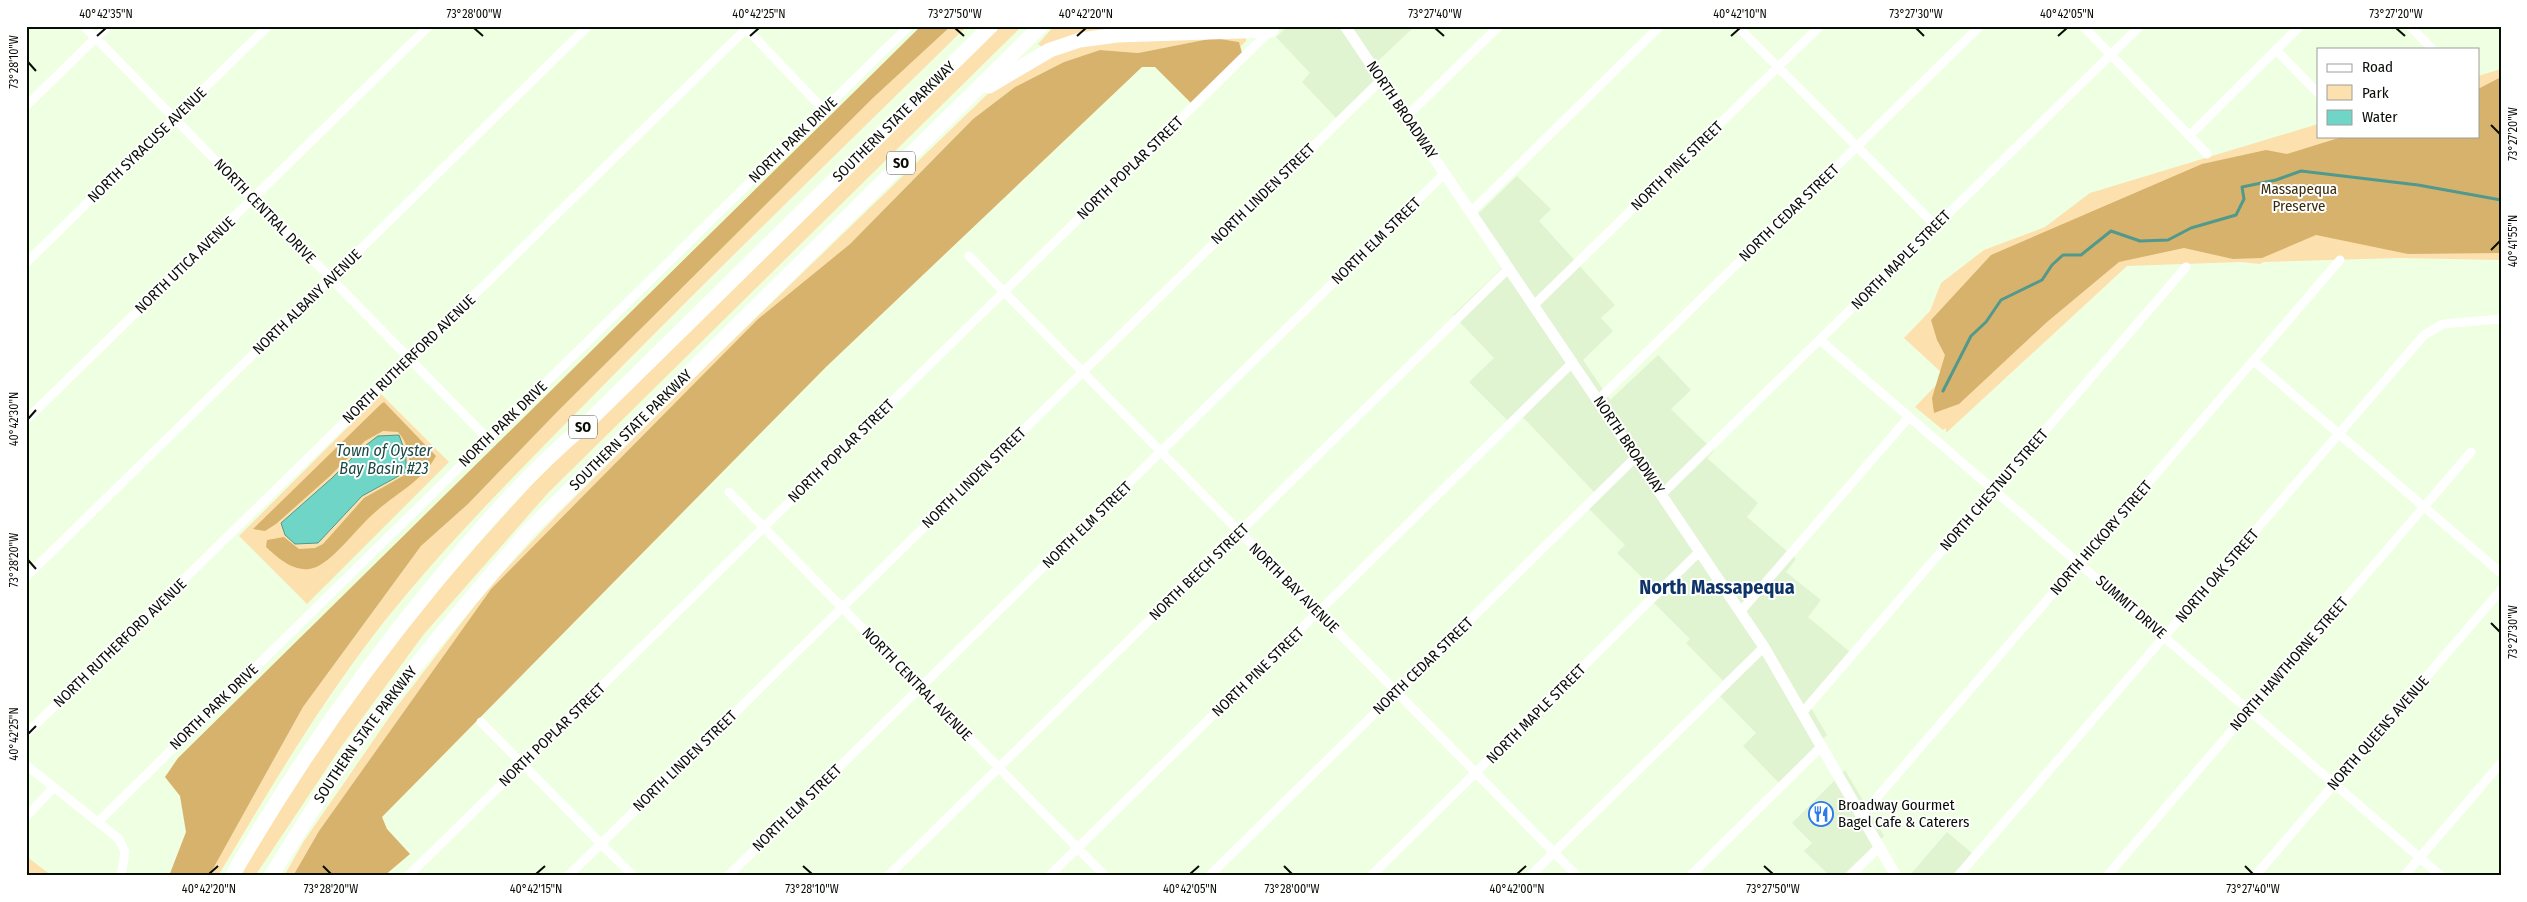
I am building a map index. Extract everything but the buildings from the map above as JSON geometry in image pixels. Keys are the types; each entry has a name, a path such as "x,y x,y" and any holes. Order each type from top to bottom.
{"highway":[{"path":"927,90 980,26"},
{"name":"SOUTHERN STATE PARKWAY","path":"232,876 291,777 341,703 392,634 465,546 562,445 593,417 991,26"},
{"name":"SOUTHERN STATE PARKWAY","path":"271,876 327,788 403,681 453,618 529,530 1041,26"},
{"path":"957,108 1018,67 1050,50 1080,40 1117,35 1273,28"}],"main road":[{"name":"NORTH BROADWAY","path":"1344,26 1637,456 1764,647 1896,876"}],"street":[{"name":"NORTH CENTRAL DRIVE","path":"84,26 488,439"},
{"path":"26,106 108,26"},
{"name":"NORTH SYRACUSE AVENUE","path":"26,263 268,26"},
{"name":"NORTH UTICA AVENUE","path":"26,420 429,26"},
{"name":"NORTH ALBANY AVENUE","path":"26,577 588,26"},
{"name":"NORTH PARK DRIVE","path":"98,822 909,26"},
{"path":"1406,117 1499,26"},
{"path":"1471,212 1660,26"},
{"path":"1737,26 1856,148 1936,226"},
{"name":"NORTH PINE STREET","path":"1534,305 1820,26"},
{"name":"NORTH CEDAR STREET","path":"1598,400 1980,26"},
{"path":"2083,26 2208,154"},
{"name":"NORTH MAPLE STREET","path":"1662,494 2140,26"},
{"path":"2189,136 2300,26"},
{"path":"2410,26 2431,48"},
{"path":"746,27 824,110"},
{"name":"NORTH RUTHERFORD AVENUE","path":"26,734 746,27"},
{"name":"NORTH POPLAR STREET","path":"408,876 1273,28"},
{"path":"2276,50 2317,92"},
{"name":"NORTH LINDEN STREET","path":"568,876 1381,80"},
{"name":"NORTH ELM STREET","path":"728,876 1444,173"},
{"name":"NORTH BAY AVENUE","path":"969,256 1577,876"},
{"name":"NORTH HICKORY STREET","path":"1861,816 2340,260"},
{"name":"NORTH BEECH STREET","path":"888,876 1509,268"},
{"name":"NORTH CHESTNUT STREET","path":"1802,713 2186,268"},
{"name":"NORTH OAK STREET","path":"1958,876 2424,335 2438,326 2458,321 2501,319"},
{"name":"SUMMIT DRIVE","path":"1820,340 2335,782 2441,876"},
{"path":"2254,361 2501,573"},
{"name":"NORTH PINE STREET","path":"1049,876 1573,362"},
{"path":"1740,612 1909,417"},
{"name":"NORTH HAWTHORNE STREET","path":"2106,876 2471,452"},
{"name":"NORTH CEDAR STREET","path":"1209,876 1637,456"},
{"name":"NORTH CENTRAL AVENUE","path":"729,492 1105,876"},
{"name":"NORTH MAPLE STREET","path":"1371,876 1700,552"},
{"name":"NORTH QUEENS AVENUE","path":"2255,876 2501,590"},
{"path":"1530,876 1764,647"},
{"path":"481,722 632,876"},
{"path":"1690,876 1821,747"},
{"path":"2404,876 2501,763"},
{"path":"26,765 123,843 124,862 121,876"},
{"path":"26,816 54,787"},
{"path":"1850,876 1879,847"}],"shaded area":[{"path":"1288,26 1415,26 1378,61 1385,74 1338,120 1302,82 1310,73 1276,37"},
{"path":"1517,176 1551,209 1539,221 1615,305 1601,318 1613,331 1583,360 1610,400 1658,355 1691,390 1671,409 1714,451 1707,458 1758,503 1747,517 1796,559 1786,572 1821,600 1808,617 1850,652 1807,701 1827,735 1779,783 1743,746 1756,733 1714,690 1723,681 1686,643 1690,639 1648,597 1655,590 1617,553 1625,545 1583,503 1594,492 1518,412 1508,421 1469,382 1494,358 1453,315 1510,260 1478,214"},
{"path":"1845,770 1884,836 1842,876 1830,876 1804,851 1812,843 1792,823"},
{"path":"1947,832 1972,853 1959,876 1909,876"}],"green space":[{"path":"921,26 951,26 874,97 557,412 468,504 421,546 303,707 209,876 169,876 186,832 180,796 165,777 178,758"},
{"path":"951,26 967,26 632,356 503,488 423,575 373,636 331,694 218,876 209,876 303,707 421,546 468,504 557,412 874,97"},
{"path":"1001,26 1022,26 548,493 424,634 341,747 255,876 240,876 305,769 351,700 401,635 482,540 537,479"},
{"path":"1054,26 1138,26 1137,31 1042,47 1038,44"},
{"path":"1154,37 1246,37 1246,41 1240,47 1239,42 1214,38 1138,53 1100,50 1064,62 1015,87 973,119 850,244 758,319 491,589 319,831 293,876 284,876 304,841 395,709 489,587 556,516 701,371 998,84 1035,61 1063,50 1093,43"},
{"path":"1214,38 1239,42 1242,53 1191,103 1155,67 1142,67 826,367 382,817 387,829 410,854 384,876 293,876 319,831 491,589 758,319 850,244 973,119 1015,87 1064,62 1100,50 1138,53"},
{"name":"Massapequa Preserve","path":"2501,69 2501,260 2398,258 2263,262 2260,264 2240,262 2127,266 1946,433 1946,428 1943,430 1915,407 1944,377 1904,338 1930,311 1941,283 1984,250 2045,227 2090,193 2317,124 2317,138 2480,138 2480,75"},
{"name":"Massapequa Preserve","path":"2501,77 2501,253 2408,254 2316,235 2262,258 2233,259 2184,248 2119,262 2047,322 1959,404 1934,413 1932,398 1945,355 1937,340 1931,320 1991,255 2202,164 2266,150 2287,154 2339,138 2480,138 2480,88"},
{"path":"381,394 449,462 307,604 239,536"},
{"path":"384,402 436,456 415,481 372,515 325,562 309,569 297,568 285,563 266,547 267,540 284,537 299,549 315,548 323,544 364,498 410,472 408,450 401,436 398,432 383,431 365,441 330,476 276,524 265,531 253,529"},
{"path":"26,856 52,876 28,876"}],"water":[{"name":"Town of Oyster Bay Basin #23","path":"399,435 406,454 406,472 362,496 318,543 295,544 285,535 281,523 332,478 361,449 378,436"}],"waterway":[{"path":"1943,391 1971,336 1986,322 2001,300 2042,280 2052,265 2063,255 2081,255 2111,231 2140,241 2168,240 2191,228 2236,215 2244,199 2242,187 2276,180 2301,171 2418,185 2501,200"}],"place":[{"name":"Broadway Gourmet Bagel Cafe & Caterers","path":"1821,814"}],"district":[{"name":"North Massapequa","path":"1717,587"}]}
